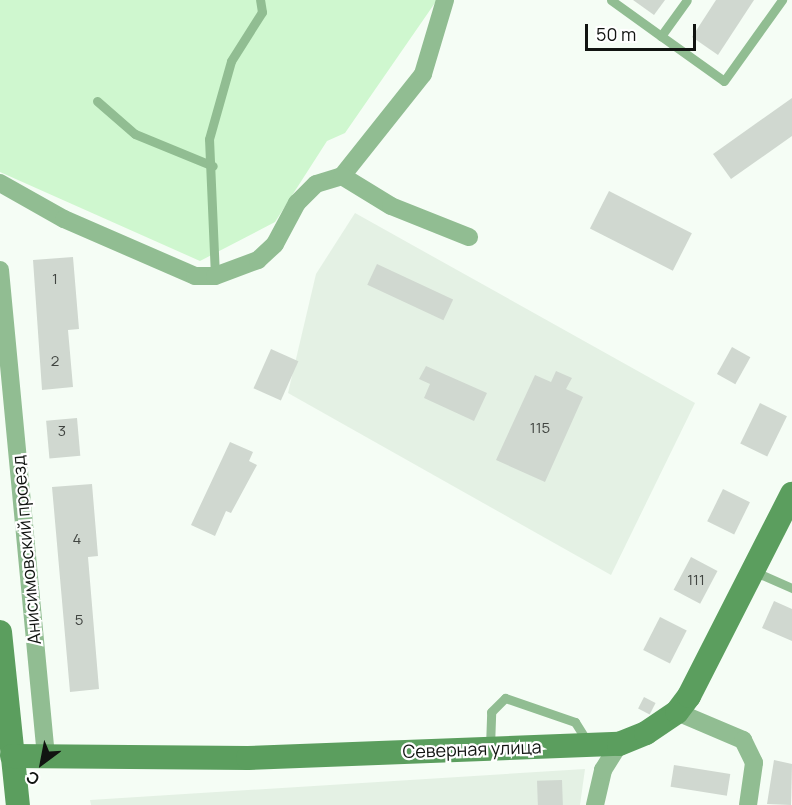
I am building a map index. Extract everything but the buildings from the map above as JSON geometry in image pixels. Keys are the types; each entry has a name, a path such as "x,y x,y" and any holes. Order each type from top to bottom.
{"street":[{"path":"0,183 64,219 195,276 215,276 258,260 275,244 297,203 316,184 342,176 423,74 445,0"},
{"path":"342,176 391,206 469,237"},
{"name":"Анисимовский проезд","path":"0,270 46,757"},
{"name":"Северная улица","path":"12,756 248,758 490,747 591,747 619,744 646,733 677,712 792,494"},
{"path":"0,632 18,805"},
{"path":"677,712 744,740 754,763 748,805"},
{"path":"595,805 603,770 619,744"}],"lane":[{"path":"215,276 213,166 209,139 221,87 231,61 262,12 260,0"},
{"path":"611,0 724,81 783,0"},
{"path":"661,36 687,0"},
{"path":"97,101 135,134 213,166"},
{"path":"752,571 792,588"},
{"path":"490,747 491,712 505,698 575,722 591,747"}],"shaded area":[{"path":"355,213 695,403 611,575 288,393 316,274"},
{"path":"585,769 580,805 91,805 90,800"}],"green space":[{"path":"0,0 437,0 345,133 327,141 275,222 200,261 0,172"}]}
